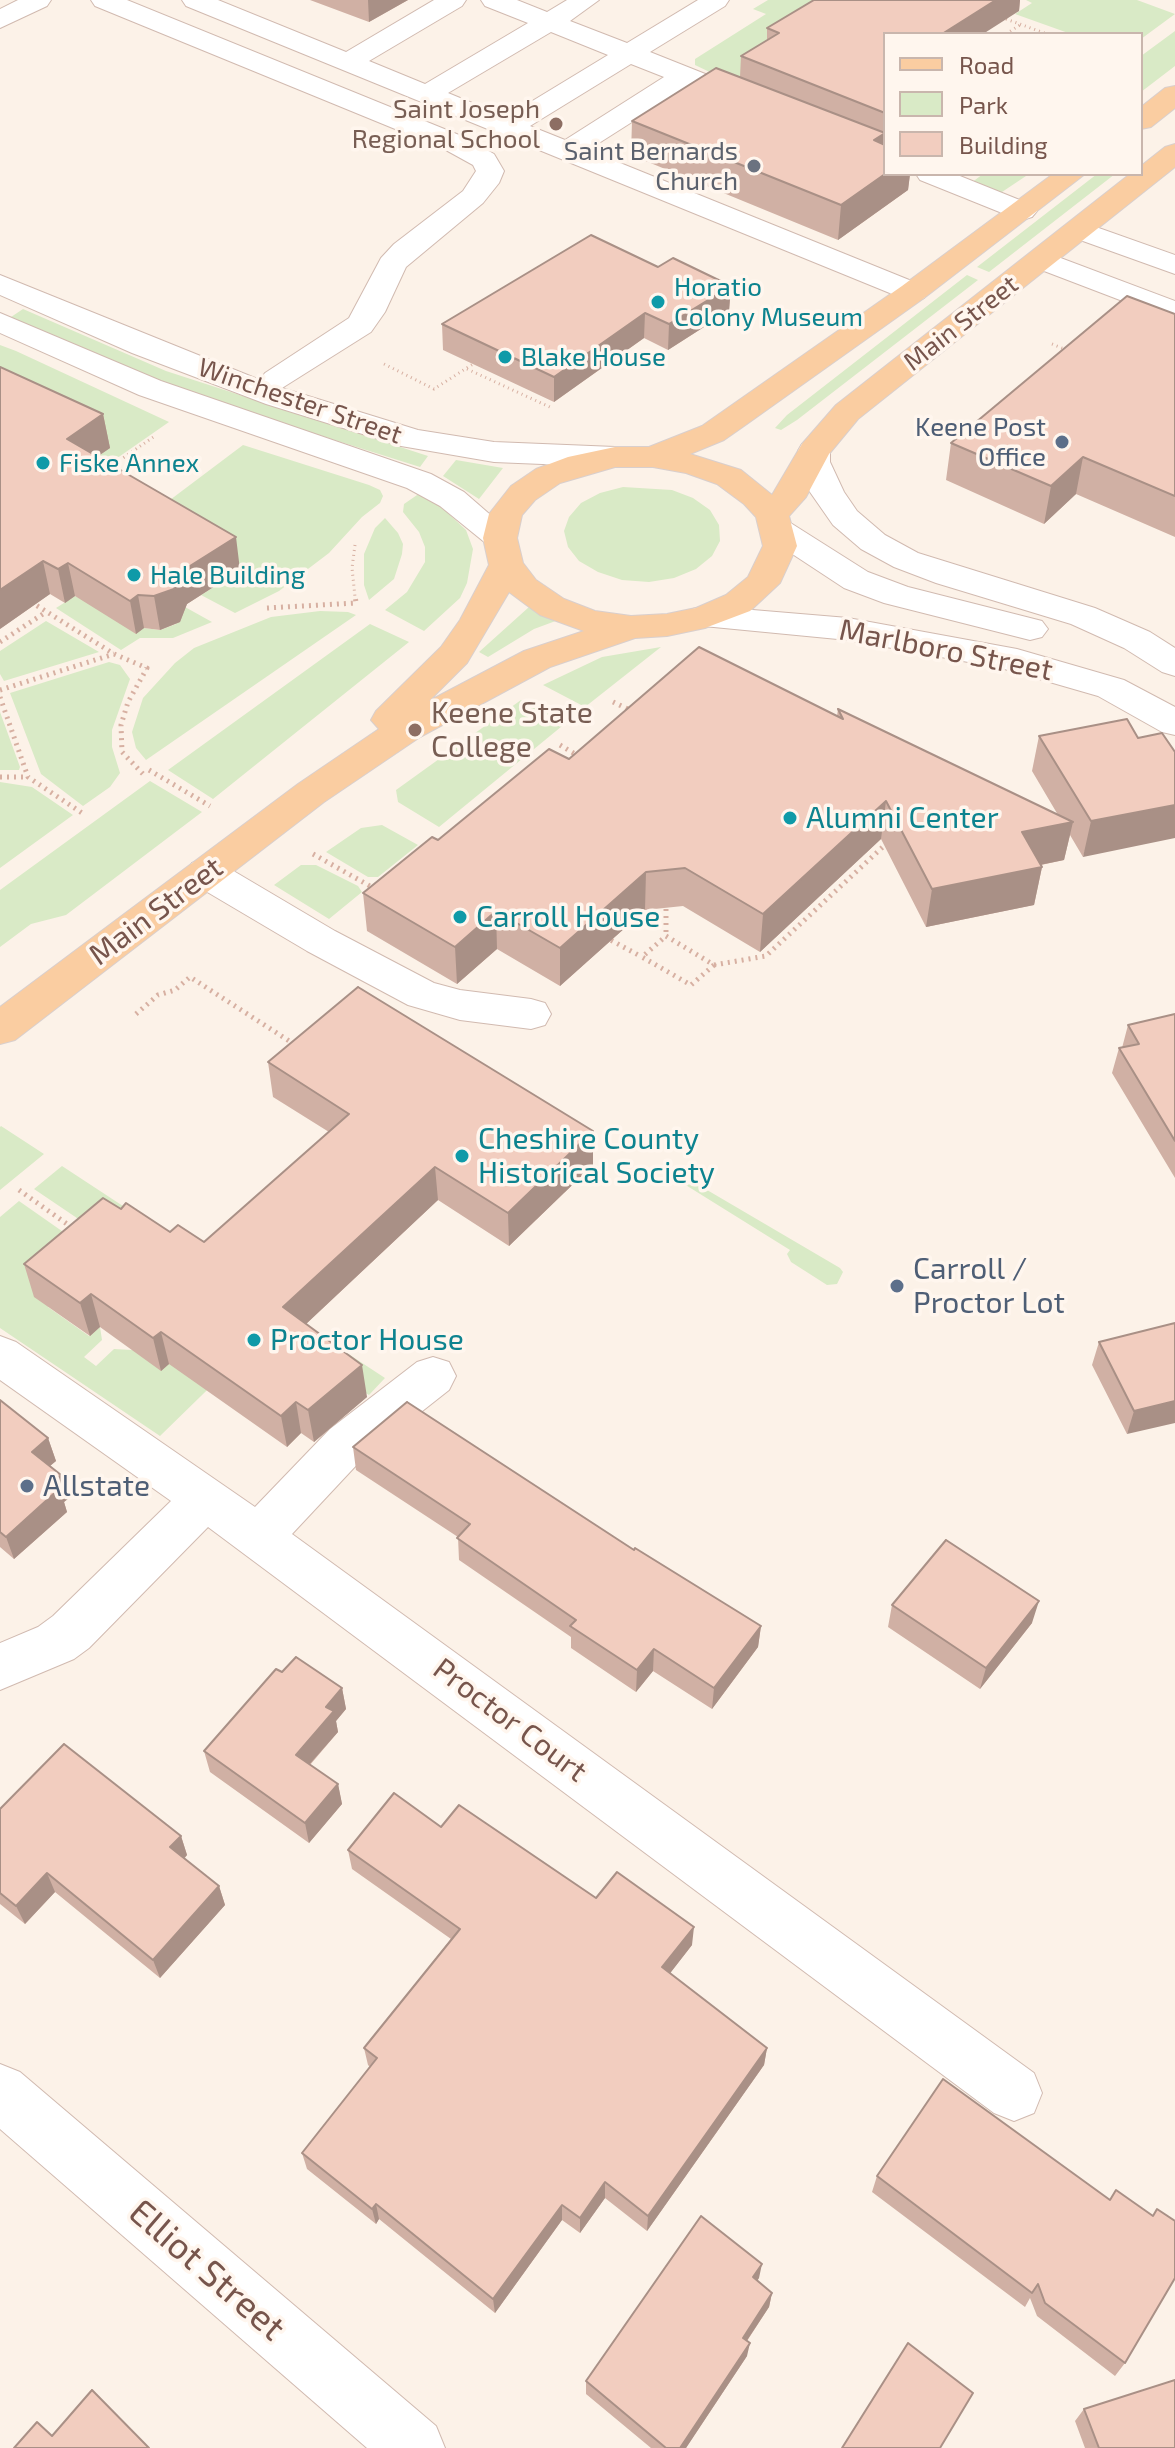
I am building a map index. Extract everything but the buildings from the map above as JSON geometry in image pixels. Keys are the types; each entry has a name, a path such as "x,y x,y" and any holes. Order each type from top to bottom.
{"main road":[{"path":"1143,119 1175,94"},
{"name":"Main Street","path":"775,522 814,451 856,405 1175,153"},
{"name":"Main Street","path":"653,457 713,433 913,292 1068,176"},
{"path":"615,457 653,457 693,464 729,477 756,497 775,522 780,546 763,583 738,603 705,617 667,625 631,627 589,621 552,607 524,588 503,551 506,514 523,493 548,476 580,464 615,457"},
{"name":"Main Street","path":"311,793 454,655 477,621 503,551"},
{"name":"Main Street","path":"0,1029 311,793 407,728 537,659 631,627"}],"street":[{"path":"0,20 38,0"},
{"path":"104,0 454,143 484,160 490,171 473,197 398,257 360,325 276,380"},
{"path":"195,0 913,292"},
{"path":"348,62 453,0"},
{"path":"494,0 771,110"},
{"path":"427,94 586,0"},
{"path":"509,127 716,0"},
{"path":"567,151 685,76"},
{"path":"935,176 1022,211"},
{"path":"1079,230 1175,265"},
{"path":"1042,260 1175,312"},
{"name":"Winchester Street","path":"0,284 143,346 277,397 413,439 494,452 615,457"},
{"name":"Winchester Street","path":"0,322 150,388 390,468 452,499 503,551"},
{"path":"814,451 814,462 827,492 845,518 873,542 906,560 948,575 1083,616 1137,640 1175,664"},
{"name":"Marlboro Street","path":"775,522 830,566 856,580 896,595 1037,631 1097,653 1175,692"},
{"name":"Marlboro Street","path":"705,617 848,629 1004,657 1111,688 1175,723"},
{"path":"206,873 321,941 422,995 460,1005 531,1014"},
{"name":"Proctor Court","path":"0,1355 259,1536 1014,2093"},
{"path":"259,1536 347,1443 433,1376"},
{"path":"0,1667 56,1643 71,1632 205,1498"},
{"name":"Elliot Street","path":"0,2092 414,2448"}],"path":[{"path":"1006,19 1041,32"},
{"path":"1009,32 1020,25"},
{"path":"336,341 434,389 473,364"},
{"path":"1052,344 1076,354"},
{"path":"466,369 562,412"},
{"path":"104,471 156,435"},
{"path":"267,608 356,603 352,568 355,545"},
{"path":"23,597 114,654 147,668 128,702 121,725 122,752 143,774"},
{"path":"0,642 46,612"},
{"path":"0,690 114,654"},
{"path":"0,697 28,777"},
{"path":"613,702 641,716"},
{"path":"560,745 587,760"},
{"path":"149,770 208,805"},
{"path":"0,777 28,777 85,815"},
{"path":"599,933 691,985 714,965 766,956 897,834"},
{"path":"318,857 381,892"},
{"path":"642,957 666,936 666,909"},
{"path":"666,936 714,965"},
{"path":"136,1014 158,995 175,990 190,977 304,1051"},
{"path":"19,1190 83,1235"}],"green space":[{"path":"768,0 856,0 873,36 883,42 739,86 695,65 695,59 766,14 753,9"},
{"path":"1026,0 1137,0 1175,14 1143,38 1143,32 1065,32 1015,14 1032,3"},
{"path":"1175,31 1175,66 1143,90 1143,55"},
{"path":"980,176 1026,176 1002,192 971,183"},
{"path":"1094,176 1112,176 989,272 977,267"},
{"path":"967,275 978,280 797,420 781,430 775,428 787,415"},
{"path":"23,309 166,371 428,456 420,467 127,370 11,317"},
{"path":"0,345 169,422 77,486 64,479 109,447 0,378"},
{"path":"243,445 369,485 380,490 383,496 380,503 362,517 329,553 279,591 235,613 201,595 239,571 154,512"},
{"path":"456,460 503,468 479,499 443,476"},
{"path":"623,487 672,490 693,498 710,510 719,525 720,541 712,556 696,569 674,578 649,582 622,580 579,561 568,547 564,531 569,517 581,503 600,493"},
{"path":"420,493 435,501 466,530 473,549 467,583 460,598 424,631 385,610 407,592 425,562 425,547 419,532 403,512 404,504"},
{"path":"385,518 398,533 403,544 402,554 394,579 369,600 364,585 364,554 375,528"},
{"path":"75,596 144,628 160,630 176,624 185,607 212,622 173,638 140,638 121,650 56,608"},
{"path":"529,607 561,619 534,629 488,657 479,652"},
{"path":"320,611 356,615 146,760 136,748 132,732 143,698 175,663 194,648 271,617"},
{"path":"46,621 99,652 4,681 0,674 0,651"},
{"path":"370,624 409,642 213,799 168,770"},
{"path":"661,647 585,707 543,685 602,657"},
{"path":"109,662 120,665 130,679 112,730 112,747 120,773 110,787 83,806 41,774 10,693"},
{"path":"521,700 567,722 439,827 398,802 396,790"},
{"path":"0,712 20,767 19,770 0,770"},
{"path":"150,781 202,812 66,915 31,924 0,947 0,890"},
{"path":"0,782 32,787 73,815 0,868"},
{"path":"382,825 418,845 378,877 368,877 326,852 361,828"},
{"path":"301,865 316,865 358,886 362,892 329,919 274,885"},
{"path":"0,1127 44,1154 0,1190"},
{"path":"62,1166 385,1378 369,1395 105,1237 34,1189"},
{"path":"673,1170 840,1268 843,1272 837,1284 827,1285 791,1262 787,1254 790,1250 668,1174"},
{"path":"19,1201 89,1250 48,1307 89,1336 100,1327 102,1340 84,1357 96,1366 114,1349 132,1350 205,1331 242,1356 160,1436 0,1328 0,1217"}],"place":[{"name":"Saint Joseph Regional School","path":"556,124"},
{"name":"Saint Bernards Church","path":"754,166"},
{"name":"Horatio Colony Museum","path":"658,302"},
{"name":"Blake House","path":"505,357"},
{"name":"Keene Post Office","path":"1062,442"},
{"name":"Fiske Annex","path":"43,463"},
{"name":"Hale Building","path":"134,575"},
{"name":"Keene State College","path":"415,730"},
{"name":"Alumni Center","path":"790,818"},
{"name":"Carroll House","path":"460,917"},
{"name":"Cheshire County Historical Society","path":"462,1156"},
{"name":"Carroll / Proctor Lot","path":"897,1286"},
{"name":"Proctor House","path":"254,1340"},
{"name":"Allstate","path":"27,1486"}]}
